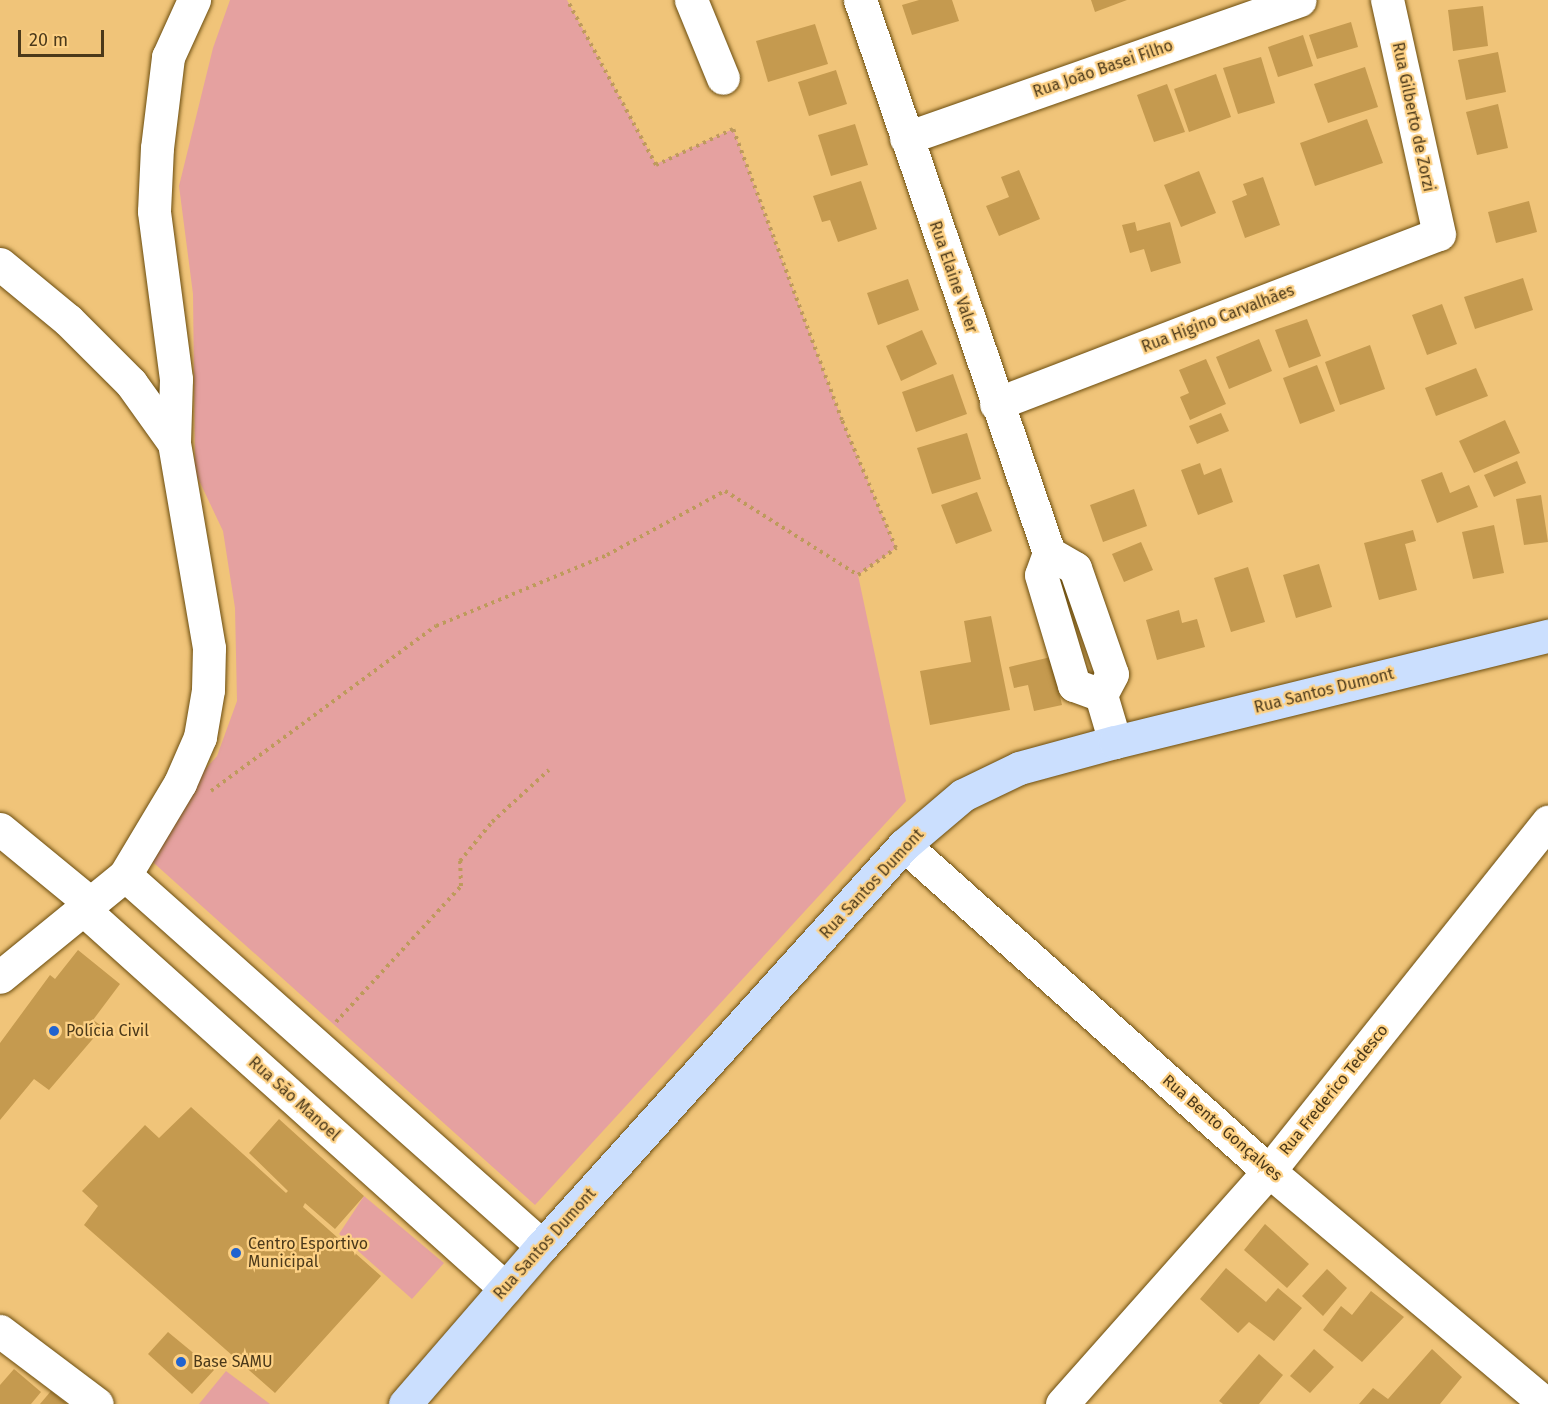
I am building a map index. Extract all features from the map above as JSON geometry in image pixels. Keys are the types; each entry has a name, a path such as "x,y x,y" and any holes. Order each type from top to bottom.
{"main road":[{"name":"Rua Santos Dumont","path":"416,1400 542,1246 904,845 963,795 1019,768 1114,742 1548,636"}],"street":[{"path":"0,977 125,874 180,783 200,737 208,690 208,648 200,585 174,443 176,379 154,211 157,148 168,57 194,0"},
{"path":"691,0 723,78"},
{"name":"Rua Elaine Valer","path":"860,0 996,404 1049,553 1075,568 1112,674 1101,695 1114,742"},
{"name":"Rua João Basei Filho","path":"906,138 1300,0"},
{"name":"Rua Gilberto de Zorzi","path":"1387,0 1439,234"},
{"name":"Rua Higino Carvalhães","path":"996,404 1439,234"},
{"path":"0,264 68,320 131,382 174,443"},
{"name":"Rua Frederico Tedesco","path":"1062,1404 1269,1171 1548,822"},
{"name":"Rua São Manoel","path":"0,830 87,906 506,1288"},
{"name":"Rua Bento Gonçalves","path":"904,845 1269,1171 1546,1404"},
{"path":"125,874 542,1246"},
{"path":"0,1331 98,1404"}],"path":[{"path":"204,796 436,626 607,555 725,491 858,575 896,548 842,420 733,129 656,165 567,0"},
{"path":"327,1054 335,1023 461,886 460,861 492,822 549,770"}],"shaded area":[{"path":"230,0 567,0 656,164 733,129 842,420 896,548 858,575 906,801 535,1205 136,847 217,756 237,701 235,608 223,531 195,472 193,294 179,186 213,48"},
{"path":"364,1196 444,1263 412,1299 339,1234"},
{"path":"226,1371 270,1404 199,1404"}],"building":[{"path":"919,0 952,0 959,21 912,35 902,5"},
{"path":"1091,0 1127,0 1095,12"},
{"path":"1483,6 1488,46 1453,51 1448,10"},
{"path":"1351,22 1358,47 1317,59 1309,35"},
{"path":"815,24 828,64 768,82 756,41"},
{"path":"1303,35 1313,66 1278,77 1268,47"},
{"path":"1498,52 1506,92 1466,100 1458,60"},
{"path":"1261,57 1275,103 1238,114 1223,68"},
{"path":"1365,67 1378,107 1328,123 1314,84"},
{"path":"836,70 847,104 809,116 798,82"},
{"path":"1216,74 1231,117 1189,132 1174,89"},
{"path":"1167,84 1185,132 1154,142 1137,95"},
{"path":"1498,104 1508,148 1477,155 1466,112"},
{"path":"1367,119 1383,163 1315,186 1300,143"},
{"path":"855,124 868,165 831,176 818,135"},
{"path":"1019,170 1040,219 999,236 986,206 1009,197 1001,177"},
{"path":"1199,171 1216,213 1181,227 1164,185"},
{"path":"1263,177 1280,225 1245,238 1232,201 1247,195 1243,184"},
{"path":"861,181 877,229 838,242 830,220 822,222 813,196"},
{"path":"1529,201 1537,232 1496,243 1488,212"},
{"path":"1135,222 1137,231 1170,222 1181,263 1151,272 1144,249 1130,253 1122,225"},
{"path":"1523,278 1533,310 1475,329 1464,297"},
{"path":"908,279 919,310 878,325 867,293"},
{"path":"1442,304 1457,344 1427,355 1412,315"},
{"path":"1307,319 1321,356 1289,368 1275,330"},
{"path":"922,330 937,364 901,381 886,346"},
{"path":"1259,339 1272,371 1229,389 1216,357"},
{"path":"1370,345 1385,389 1340,405 1325,362"},
{"path":"1206,359 1226,404 1190,420 1180,397 1189,393 1179,370"},
{"path":"1317,365 1335,411 1300,424 1283,378"},
{"path":"1476,368 1488,396 1436,416 1425,388"},
{"path":"953,374 967,414 916,432 902,392"},
{"path":"1221,413 1229,431 1197,444 1189,426"},
{"path":"1505,420 1520,453 1474,473 1459,441"},
{"path":"967,433 981,479 932,494 917,448"},
{"path":"1517,461 1526,483 1494,497 1484,475"},
{"path":"1200,463 1204,475 1221,468 1233,502 1198,515 1181,470"},
{"path":"1442,472 1450,493 1469,485 1478,507 1437,523 1421,480"},
{"path":"1134,489 1147,526 1103,542 1090,505"},
{"path":"977,492 992,531 956,544 941,505"},
{"path":"1541,495 1548,542 1524,545 1516,499"},
{"path":"1494,525 1504,573 1473,579 1462,532"},
{"path":"1413,530 1416,541 1405,544 1417,590 1379,600 1364,543"},
{"path":"1141,542 1153,570 1124,582 1112,554"},
{"path":"1319,564 1332,607 1296,618 1283,575"},
{"path":"1248,567 1265,622 1231,632 1214,578"},
{"path":"1179,610 1182,623 1197,619 1205,647 1157,660 1146,620"},
{"path":"991,616 1010,710 930,725 920,671 971,662 964,621"},
{"path":"1051,657 1062,705 1034,711 1028,685 1014,688 1009,667"},
{"name":"Polícia Civil","path":"78,950 120,984 93,1020 103,1027 49,1090 34,1079 0,1120 0,1043 50,975 55,979"},
{"name":"Centro Esportivo Municipal","path":"191,1107 286,1193 288,1191 249,1153 279,1119 364,1196 335,1229 305,1203 303,1207 381,1276 275,1393 84,1225 98,1206 82,1191 145,1125 159,1138"},
{"path":"1265,1224 1309,1264 1287,1288 1244,1250"},
{"path":"1226,1268 1266,1302 1278,1288 1302,1308 1274,1341 1249,1322 1238,1333 1200,1299"},
{"path":"1327,1269 1347,1288 1323,1316 1302,1296"},
{"path":"1371,1291 1404,1317 1362,1362 1323,1330 1341,1306 1352,1315"},
{"name":"Base SAMU","path":"168,1332 214,1370 192,1394 148,1354"},
{"path":"1314,1349 1334,1367 1310,1393 1290,1376"},
{"path":"1432,1349 1462,1377 1440,1404 1359,1404 1373,1388 1388,1399"},
{"path":"1259,1354 1283,1375 1259,1404 1223,1404 1219,1401"},
{"path":"14,1369 41,1392 31,1404 0,1404 0,1385"},
{"path":"51,1391 67,1404 40,1404"}],"place":[{"name":"Polícia Civil","path":"54,1031"},
{"name":"Centro Esportivo Municipal","path":"236,1253"},
{"name":"Base SAMU","path":"181,1362"}]}
